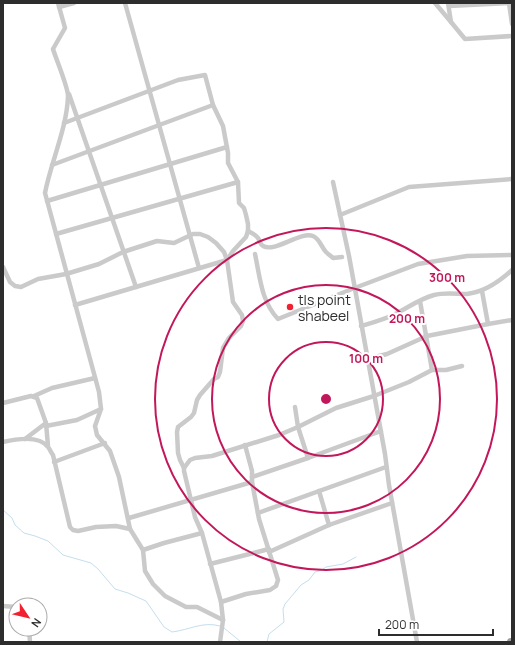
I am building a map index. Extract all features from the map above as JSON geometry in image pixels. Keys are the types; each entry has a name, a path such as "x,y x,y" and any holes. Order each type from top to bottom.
{"street":[{"path":"74,3 59,5 65,28 53,49 136,287"},
{"path":"125,3 199,268"},
{"path":"435,3 465,39 512,36"},
{"path":"450,22 448,4 510,3 512,24"},
{"path":"57,60 68,95 63,132 45,193 66,274 96,378 101,409 95,426 98,435 110,451 119,477 129,518 130,529 143,550 145,572 153,584 165,596 186,607 197,607 223,620"},
{"path":"64,123 178,80 205,76 214,105 223,126 228,163 238,182 239,203 244,208 248,231 246,237 228,260 75,305"},
{"path":"52,166 214,105"},
{"path":"47,201 227,147"},
{"path":"340,215 409,187 512,179"},
{"path":"56,234 238,182"},
{"path":"333,182 381,431 392,503 417,642"},
{"path":"248,231 259,239 260,244 263,247 280,246 284,242 301,236 314,236 319,240 325,252 333,258 342,257"},
{"path":"3,267 10,282 15,286 21,287 38,279 66,274 99,264 124,252 157,241 174,243 193,234 200,234 208,237 224,252 228,260 233,302 242,315 243,321 241,326 229,338 223,348 218,377 214,379 200,395 194,413 178,427 177,432 178,453 184,468 195,517 202,534 221,602 223,620 220,642"},
{"path":"255,254 265,300 270,311 278,319 418,264 467,256 512,255"},
{"path":"361,326 391,316 420,300 434,295 447,293 467,294 482,291 502,279 512,270"},
{"path":"482,291 488,324"},
{"path":"420,300 432,370"},
{"path":"367,359 387,354 427,336 512,320"},
{"path":"184,468 190,460 195,458 212,456 279,435 336,408 374,396 409,382 432,370 446,370 462,366"},
{"path":"3,403 34,396 52,388 96,378"},
{"path":"34,396 37,398 46,425 48,446 53,455 70,527 73,530 78,531 96,527 116,526 130,529"},
{"path":"295,407 298,427 308,458"},
{"path":"25,439 46,425 77,420 101,409"},
{"path":"129,518 252,479 381,431"},
{"path":"3,442 34,438 48,446"},
{"path":"54,462 105,443"},
{"path":"221,602 246,594 270,590 276,586 278,580 258,513 252,471 246,445"},
{"path":"258,513 386,467"},
{"path":"319,491 329,525"},
{"path":"210,564 269,551 329,525 392,503"},
{"path":"143,550 164,543 202,534"}],"waterway":[{"path":"3,510 12,518 15,525 24,533 48,541 63,555 91,563 115,589 146,601 164,627 172,632 202,625 220,626"},
{"path":"267,642 269,634 284,622 283,609 285,604 301,585 309,580 315,572 326,567 343,564 356,557"},
{"path":"224,628 241,642"}],"place":[{"name":"tls point shabeel","path":"290,307"}]}
